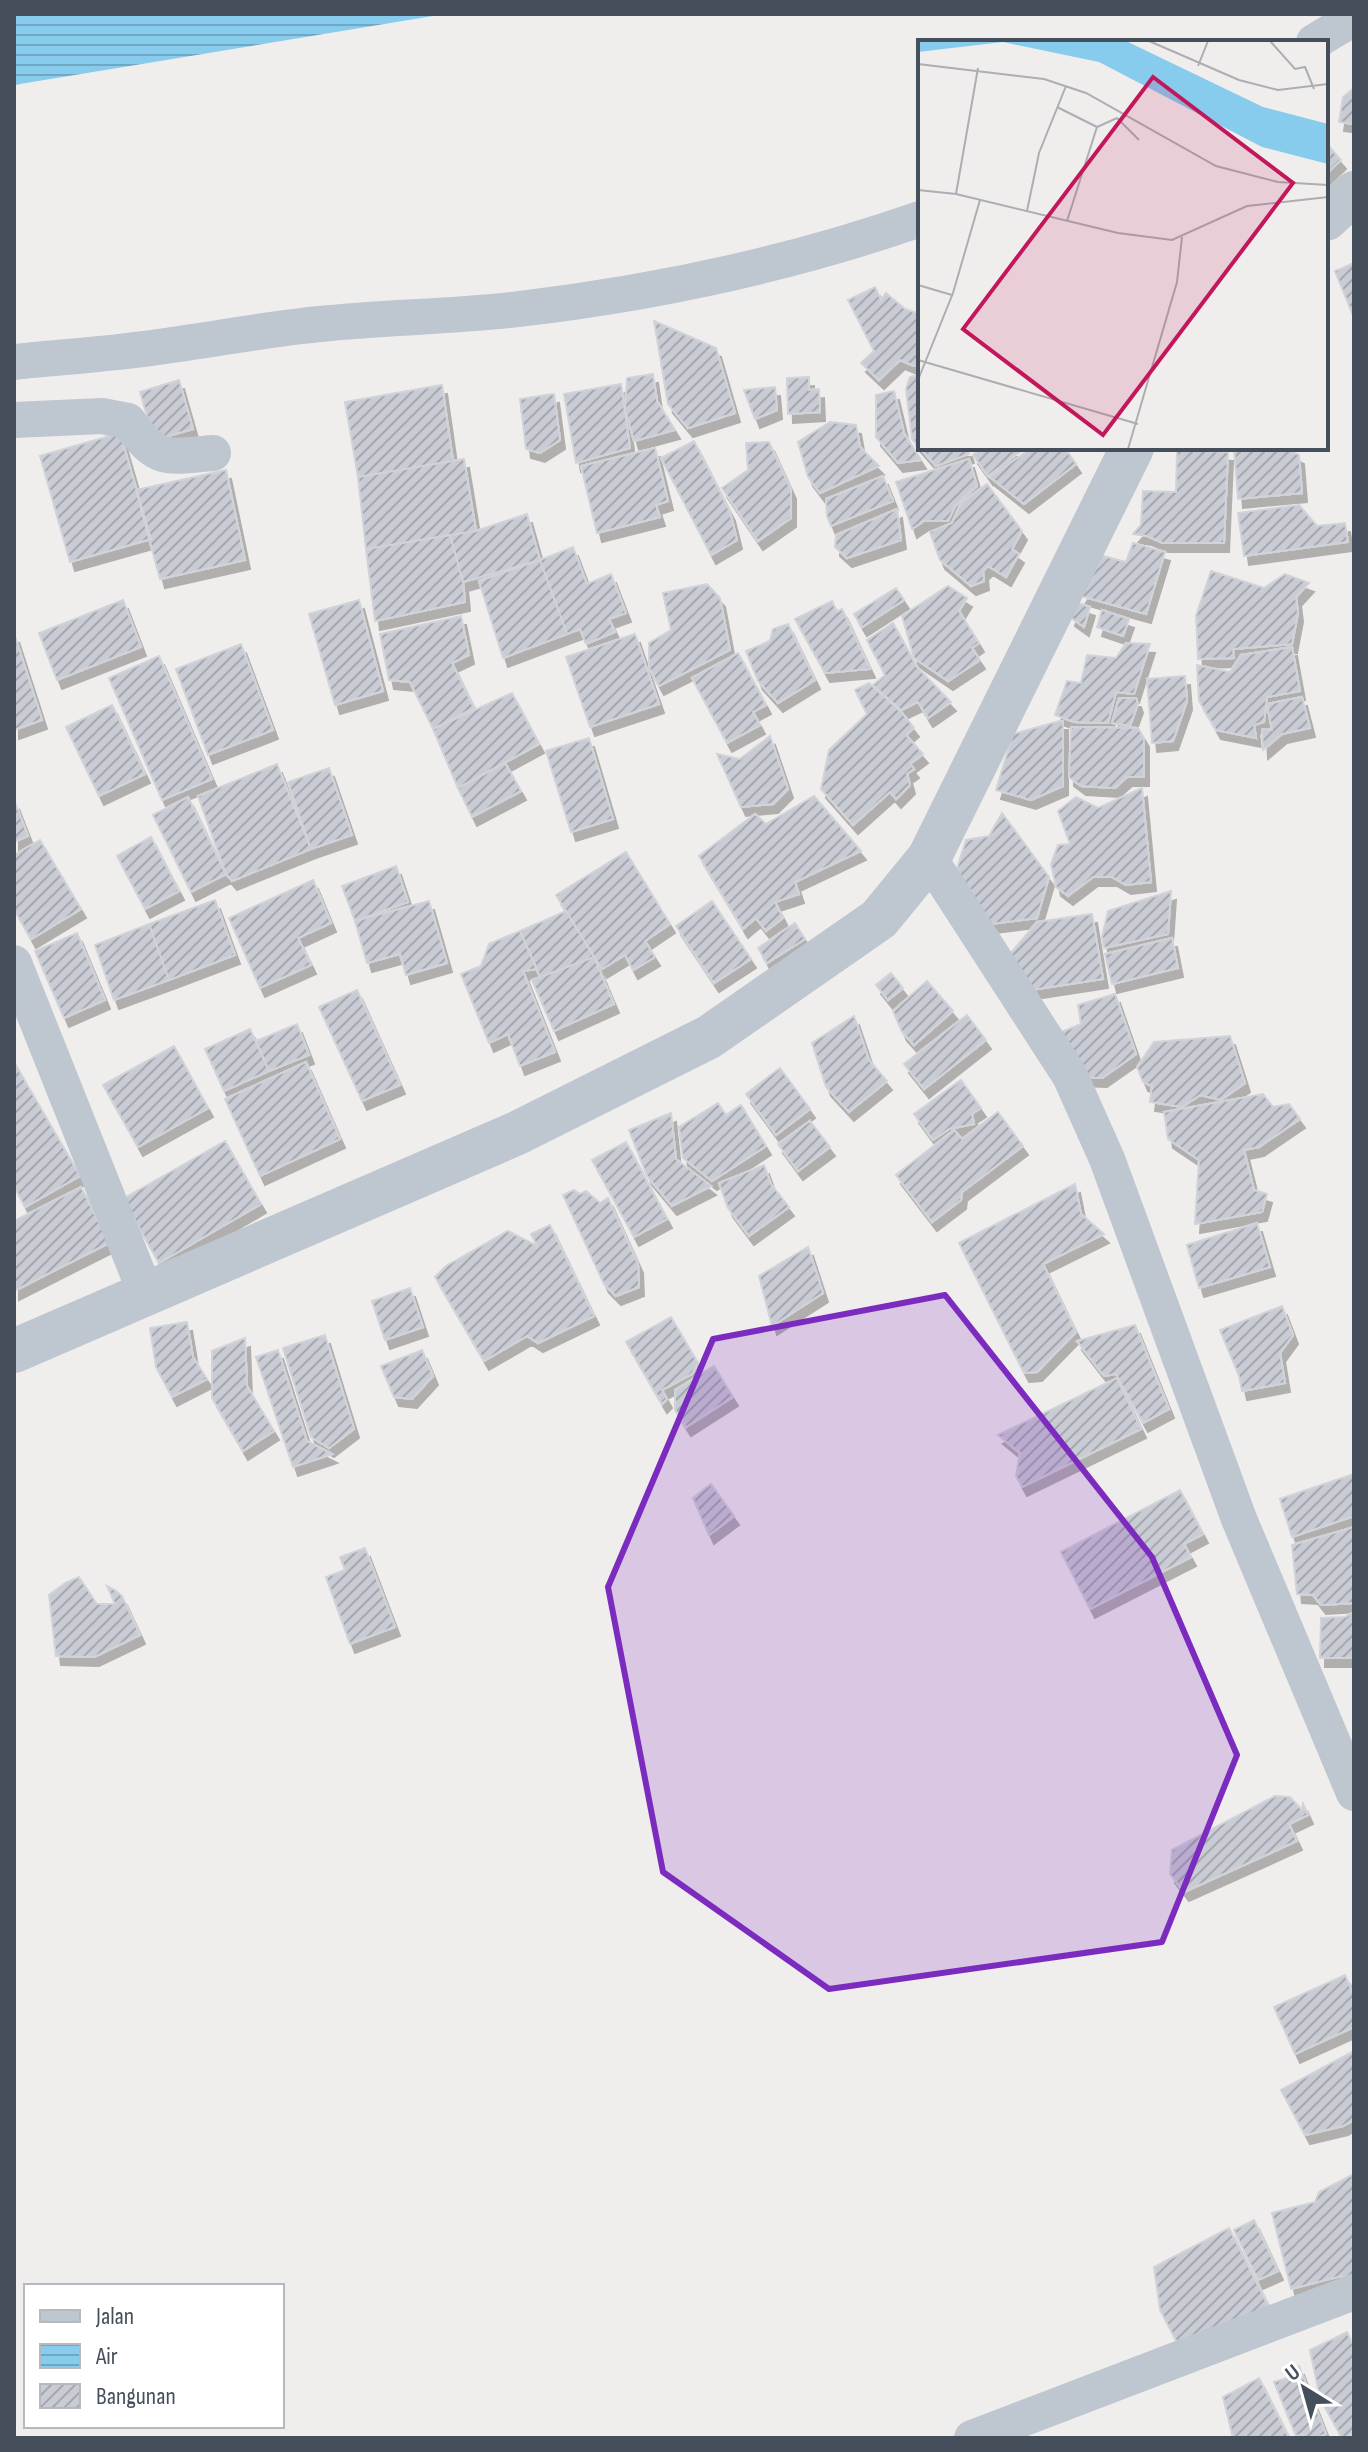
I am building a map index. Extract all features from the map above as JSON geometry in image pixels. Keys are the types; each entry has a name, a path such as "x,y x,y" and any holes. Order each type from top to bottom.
{"street":[{"path":"1317,40 1354,18"},
{"path":"1328,217 1354,193"},
{"path":"14,362 155,348 321,324 505,311 616,295 714,276 811,252 918,220"},
{"path":"14,420 102,416 128,421 145,445 167,457 213,453"},
{"path":"14,1351 515,1134 709,1037 879,919 929,858 1131,450"},
{"path":"929,858 1070,1076 1107,1159 1239,1519 1354,1793"},
{"path":"14,963 146,1294"},
{"path":"972,2438 1354,2292"}],"highlighted area":[{"path":"945,1295 1152,1557 1237,1755 1162,1942 829,1989 663,1872 608,1587 713,1339"}],"water":[{"path":"14,14 445,14 14,85"}],"building":[{"path":"1354,88 1354,124 1339,122 1343,97"},
{"path":"1328,145 1341,160 1328,172"},
{"path":"1354,263 1354,318 1335,271"},
{"path":"875,287 881,300 886,293 905,309 918,313 918,364 914,366 900,360 879,380 861,363 874,351 848,300"},
{"path":"654,321 716,348 735,413 688,428 668,404"},
{"path":"653,374 657,401 675,430 634,441 625,409 627,378"},
{"path":"918,375 918,446 912,439 906,389 910,377"},
{"path":"809,377 809,390 819,389 820,412 788,414 787,378"},
{"path":"179,380 193,429 154,440 140,392"},
{"path":"621,384 630,448 576,463 564,394"},
{"path":"442,385 453,461 358,477 345,402"},
{"path":"775,387 777,410 755,419 744,390"},
{"path":"894,391 904,433 921,460 898,463 876,437 876,395"},
{"path":"554,394 560,440 540,453 526,449 520,399"},
{"path":"830,422 856,425 860,447 879,466 820,493 808,477 798,442"},
{"path":"120,433 151,539 70,562 40,456"},
{"path":"694,441 730,512 737,540 711,555 661,458"},
{"path":"769,442 791,490 791,518 758,541 722,488 748,470 746,443"},
{"path":"655,448 668,501 656,505 660,517 597,533 581,466"},
{"path":"922,450 968,450 969,454 936,466"},
{"path":"979,450 1021,451 988,476 973,455"},
{"path":"1029,450 1066,450 1076,464 1024,504 990,477"},
{"path":"1177,450 1228,452 1224,543 1163,543 1133,534 1141,525 1143,491 1176,492"},
{"path":"1234,450 1290,450 1299,455 1302,493 1238,499"},
{"path":"464,459 476,531 366,549 358,477"},
{"path":"969,459 977,486 955,506 948,521 924,521 912,529 896,482"},
{"path":"226,470 245,560 160,579 136,490"},
{"path":"883,476 893,501 831,526 826,499"},
{"path":"987,484 1022,531 1012,549 1019,554 1006,577 988,566 983,571 984,581 971,586 940,560 930,532 952,523 961,503"},
{"path":"1299,505 1317,526 1345,523 1348,542 1244,556 1238,513"},
{"path":"897,509 901,540 847,558 835,547 836,535"},
{"path":"527,514 540,560 463,582 450,535 476,531"},
{"path":"450,535 463,582 465,602 375,621 366,549"},
{"path":"1133,543 1165,552 1146,614 1080,596 1103,556 1126,562"},
{"path":"573,547 587,584 611,574 626,613 609,619 615,632 586,644 580,629 567,634 540,560"},
{"path":"540,560 567,634 503,658 479,581"},
{"path":"1211,571 1264,588 1285,574 1309,583 1296,597 1298,613 1292,644 1233,649 1234,658 1198,659 1196,616"},
{"path":"707,584 720,598 730,650 659,686 649,668 649,643 671,630 663,593"},
{"path":"948,586 967,598 959,611 979,643 972,648 980,660 948,681 914,658 902,616"},
{"path":"896,588 904,600 862,627 854,614"},
{"path":"123,600 141,647 57,680 39,633"},
{"path":"359,600 383,691 335,705 309,614"},
{"path":"832,601 837,612 842,609 870,669 825,673 795,619"},
{"path":"1075,602 1090,607 1084,627 1070,617"},
{"path":"1102,610 1129,619 1123,636 1097,627"},
{"path":"461,616 469,655 452,663 474,708 433,729 410,682 389,680 380,634"},
{"path":"893,623 917,667 951,702 928,718 918,702 901,710 873,685 885,675 867,640"},
{"path":"788,624 815,680 778,703 758,681 746,651 770,641 773,629"},
{"path":"14,633 42,720 14,730"},
{"path":"635,634 659,704 590,727 566,657"},
{"path":"1126,643 1150,644 1134,694 1116,692 1108,723 1074,722 1055,715 1067,681 1081,683 1087,655 1116,658"},
{"path":"241,644 273,730 208,755 176,669"},
{"path":"1292,647 1300,691 1267,697 1264,722 1254,725 1256,738 1216,730 1199,701 1197,665 1230,672 1241,655"},
{"path":"738,653 766,705 753,712 760,725 727,743 692,678"},
{"path":"159,656 212,779 162,800 109,678"},
{"path":"1185,676 1187,701 1173,741 1152,743 1147,679"},
{"path":"869,683 914,728 906,735 923,754 910,764 914,769 907,774 910,785 896,799 890,792 853,825 821,789 829,750 867,714 855,690"},
{"path":"512,693 539,744 458,788 433,729"},
{"path":"1302,697 1310,728 1282,734 1263,750 1262,729 1272,730 1267,704"},
{"path":"1119,698 1136,698 1138,704 1130,726 1112,723"},
{"path":"112,705 145,774 99,796 66,727"},
{"path":"1063,720 1063,786 1031,800 996,790 1013,734"},
{"path":"1071,727 1138,728 1144,738 1144,777 1127,777 1115,788 1081,786 1069,777"},
{"path":"770,736 788,789 773,804 741,807 717,754 740,759"},
{"path":"589,738 613,819 571,832 546,751"},
{"path":"505,763 521,791 472,817 458,788"},
{"path":"277,764 311,849 232,881 226,874 198,796"},
{"path":"329,768 352,835 311,849 288,782"},
{"path":"1142,788 1151,882 1126,885 1112,877 1093,877 1068,896 1056,887 1051,864 1058,845 1070,844 1058,811 1076,797 1098,808"},
{"path":"814,796 861,851 795,882 799,894 775,902 783,918 766,931 756,918 743,929 699,856 755,814 766,824"},
{"path":"188,797 226,874 191,892 153,815"},
{"path":"14,800 28,836 14,842"},
{"path":"1002,813 1049,877 1037,918 991,924 973,915 971,890 952,884 966,840 989,836"},
{"path":"151,837 179,891 145,909 117,856"},
{"path":"40,840 81,909 31,939 14,909 14,855"},
{"path":"626,852 670,924 645,941 655,957 633,970 625,955 602,969 556,895"},
{"path":"396,866 408,902 355,921 342,886"},
{"path":"313,880 331,923 298,938 311,965 260,988 229,918"},
{"path":"1171,891 1168,934 1104,948 1102,937 1108,911"},
{"path":"215,900 235,955 169,980 149,924"},
{"path":"429,901 447,963 406,975 400,954 367,963 355,921"},
{"path":"712,901 751,959 714,983 676,926"},
{"path":"566,911 594,957 540,977 520,931"},
{"path":"1092,914 1103,979 1019,992 1005,960 1037,922"},
{"path":"795,923 805,939 767,963 758,948"},
{"path":"149,924 169,980 114,1000 95,945"},
{"path":"520,931 537,969 523,971 555,1052 520,1066 508,1034 489,1043 461,974 481,966 489,944"},
{"path":"77,933 105,1000 64,1018 35,951"},
{"path":"1172,938 1178,968 1112,984 1105,954"},
{"path":"594,957 614,1004 554,1031 532,980"},
{"path":"891,973 903,988 888,1000 876,985"},
{"path":"927,981 953,1011 914,1045 902,1032 893,1011"},
{"path":"357,990 400,1085 362,1101 319,1007"},
{"path":"1115,994 1136,1054 1102,1078 1076,1077 1049,1037 1081,1024 1078,1005"},
{"path":"967,1015 986,1040 924,1089 904,1064"},
{"path":"854,1016 869,1060 887,1081 849,1112 826,1087 812,1043"},
{"path":"297,1024 309,1055 269,1071 256,1041"},
{"path":"250,1029 269,1071 224,1091 205,1049"},
{"path":"1230,1036 1245,1083 1221,1100 1200,1095 1182,1107 1150,1102 1152,1086 1143,1082 1137,1067 1154,1042"},
{"path":"174,1046 208,1108 138,1147 103,1085"},
{"path":"14,1062 80,1176 25,1207 14,1186"},
{"path":"306,1062 340,1139 260,1176 225,1099"},
{"path":"780,1068 810,1109 776,1135 746,1094"},
{"path":"961,1080 981,1108 972,1114 974,1124 949,1129 933,1140 914,1114"},
{"path":"1263,1094 1273,1107 1289,1104 1300,1119 1259,1147 1244,1150 1254,1190 1267,1194 1262,1212 1195,1224 1199,1160 1168,1139 1164,1112"},
{"path":"718,1103 726,1115 741,1105 766,1146 712,1181 683,1158 679,1127"},
{"path":"998,1112 1023,1146 962,1192 961,1200 932,1222 896,1175 954,1130 962,1139"},
{"path":"671,1113 676,1159 711,1186 672,1206 647,1176 629,1130"},
{"path":"810,1121 830,1147 798,1171 778,1144"},
{"path":"225,1141 261,1204 159,1263 123,1199"},
{"path":"626,1142 667,1219 634,1237 592,1160"},
{"path":"764,1165 771,1184 789,1207 749,1236 728,1208 719,1183"},
{"path":"1075,1184 1081,1214 1104,1234 1043,1264 1076,1332 1037,1372 1024,1373 959,1243"},
{"path":"81,1187 109,1243 14,1291 14,1221"},
{"path":"574,1190 580,1194 586,1191 600,1203 608,1198 638,1264 639,1287 616,1296 604,1284 563,1195"},
{"path":"1257,1223 1270,1267 1199,1288 1187,1245"},
{"path":"550,1225 594,1316 538,1343 527,1336 484,1361 435,1277 446,1266 508,1231 537,1246 531,1234"},
{"path":"808,1247 823,1293 772,1326 759,1276"},
{"path":"410,1288 423,1327 385,1340 372,1301"},
{"path":"1282,1306 1293,1335 1280,1353 1285,1383 1242,1391 1220,1330"},
{"path":"671,1317 698,1363 692,1374 662,1390 667,1399 662,1404 626,1342"},
{"path":"187,1322 193,1357 207,1379 172,1397 156,1367 150,1328"},
{"path":"1135,1325 1169,1409 1143,1423 1116,1374 1104,1376 1077,1341"},
{"path":"325,1335 354,1429 329,1448 311,1437 283,1348"},
{"path":"245,1338 247,1386 274,1431 243,1451 212,1398 212,1351"},
{"path":"278,1350 307,1441 332,1454 293,1467 256,1357"},
{"path":"422,1350 433,1376 412,1399 394,1397 381,1366"},
{"path":"714,1366 733,1397 686,1427 675,1410 675,1390"},
{"path":"1117,1378 1141,1429 1022,1487 1016,1476 1020,1453 998,1435"},
{"path":"1354,1474 1354,1516 1292,1537 1280,1499"},
{"path":"711,1484 734,1516 709,1535 693,1498"},
{"path":"1180,1490 1203,1534 1184,1544 1191,1557 1090,1609 1061,1552"},
{"path":"1354,1527 1354,1603 1321,1605 1313,1595 1297,1594 1292,1545"},
{"path":"365,1548 395,1627 350,1644 326,1577 345,1570 340,1557"},
{"path":"79,1577 97,1604 115,1604 107,1586 122,1596 140,1635 94,1657 56,1656 49,1595"},
{"path":"1354,1612 1354,1658 1320,1658 1321,1618 1345,1617"},
{"path":"1275,1796 1290,1797 1302,1810 1303,1804 1308,1815 1289,1824 1297,1841 1184,1892 1170,1874 1172,1850"},
{"path":"1345,1975 1354,1995 1354,2027 1295,2054 1274,2007"},
{"path":"1354,2051 1354,2120 1343,2126 1305,2135 1281,2090"},
{"path":"1354,2174 1354,2284 1341,2276 1291,2289 1272,2213 1315,2202 1319,2192"},
{"path":"1254,2220 1278,2271 1258,2280 1234,2230"},
{"path":"1229,2228 1271,2311 1181,2350 1160,2310 1154,2267"},
{"path":"1347,2332 1354,2347 1354,2434 1342,2438 1320,2398 1310,2350"},
{"path":"1299,2366 1326,2434 1315,2438 1304,2438 1303,2434 1296,2436 1274,2382 1287,2378"},
{"path":"1259,2378 1289,2438 1233,2438 1223,2397"}]}
